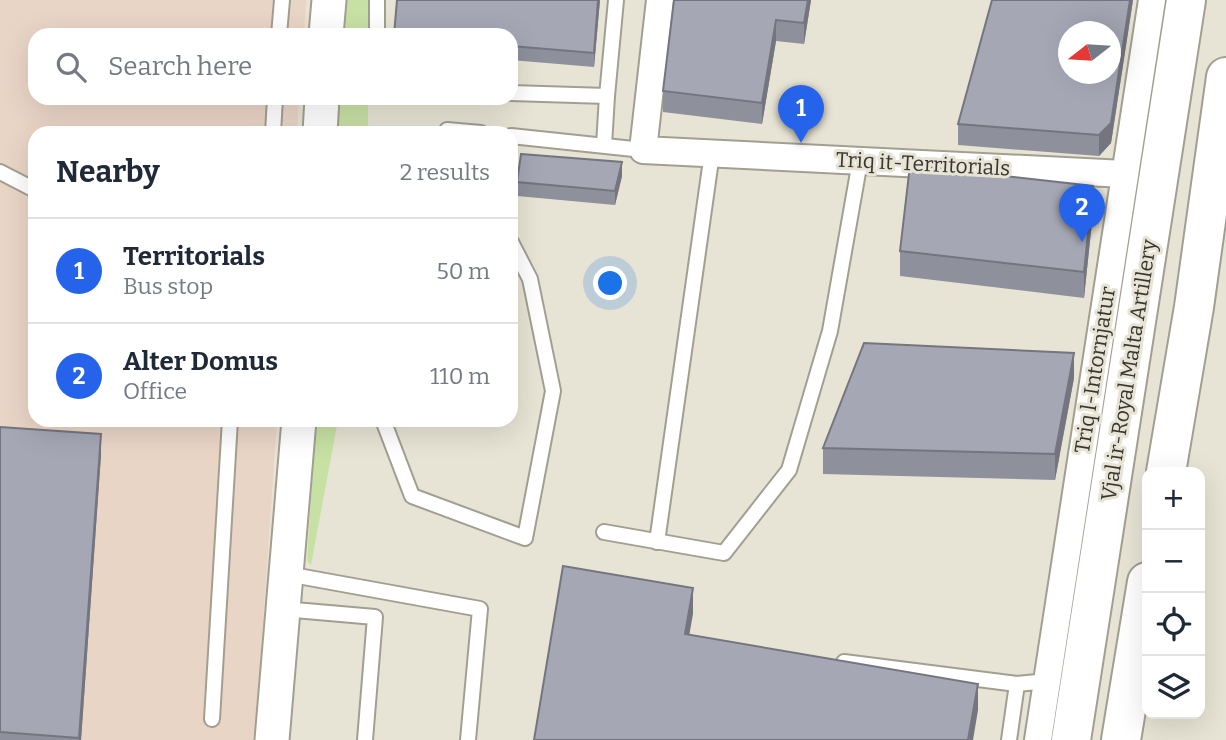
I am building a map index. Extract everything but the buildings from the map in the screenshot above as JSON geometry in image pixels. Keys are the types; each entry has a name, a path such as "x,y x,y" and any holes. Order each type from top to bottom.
{"highway":[{"name":"Vjal ir-Royal Malta Artillery","path":"1071,740 1186,0"},
{"path":"1167,467 1194,307 1226,77"},
{"path":"1121,740 1145,593"}],"street":[{"path":"327,28 329,0"},
{"path":"643,149 660,0"},
{"name":"Triq l-Intornjatur","path":"1038,740 1152,0"},
{"path":"320,126 322,105"},
{"name":"Triq it-Territorials","path":"643,149 1125,174"},
{"path":"272,740 298,427"}],"lane":[{"path":"280,28 282,0"},
{"path":"377,0 377,28"},
{"path":"604,145 616,0"},
{"path":"518,93 607,96"},
{"path":"273,126 275,105"},
{"name":"Triq it-Territorials","path":"518,137 643,149"},
{"path":"657,542 712,153"},
{"path":"604,532 724,553 789,470 830,331 860,160"},
{"path":"0,172 28,186"},
{"path":"386,427 412,496 524,538 553,391 530,279 518,256"},
{"path":"212,719 230,427"},
{"path":"287,574 480,609 468,740"},
{"path":"283,608 375,617 365,740"},
{"path":"824,660 1017,684 1047,681"},
{"path":"1009,740 1017,684"}],"shaded area":[{"path":"0,0 306,0 304,28 28,28 28,105 299,105 297,126 28,126 28,427 277,427 255,740 0,740"}],"green space":[{"path":"344,0 369,0 369,28 342,28"},
{"path":"337,105 368,105 368,126 335,126"},
{"path":"316,427 337,427 311,565 307,561"}],"place":[{"name":"Territorials","path":"801,143"},
{"name":"Alter Domus","path":"1082,242"}]}
